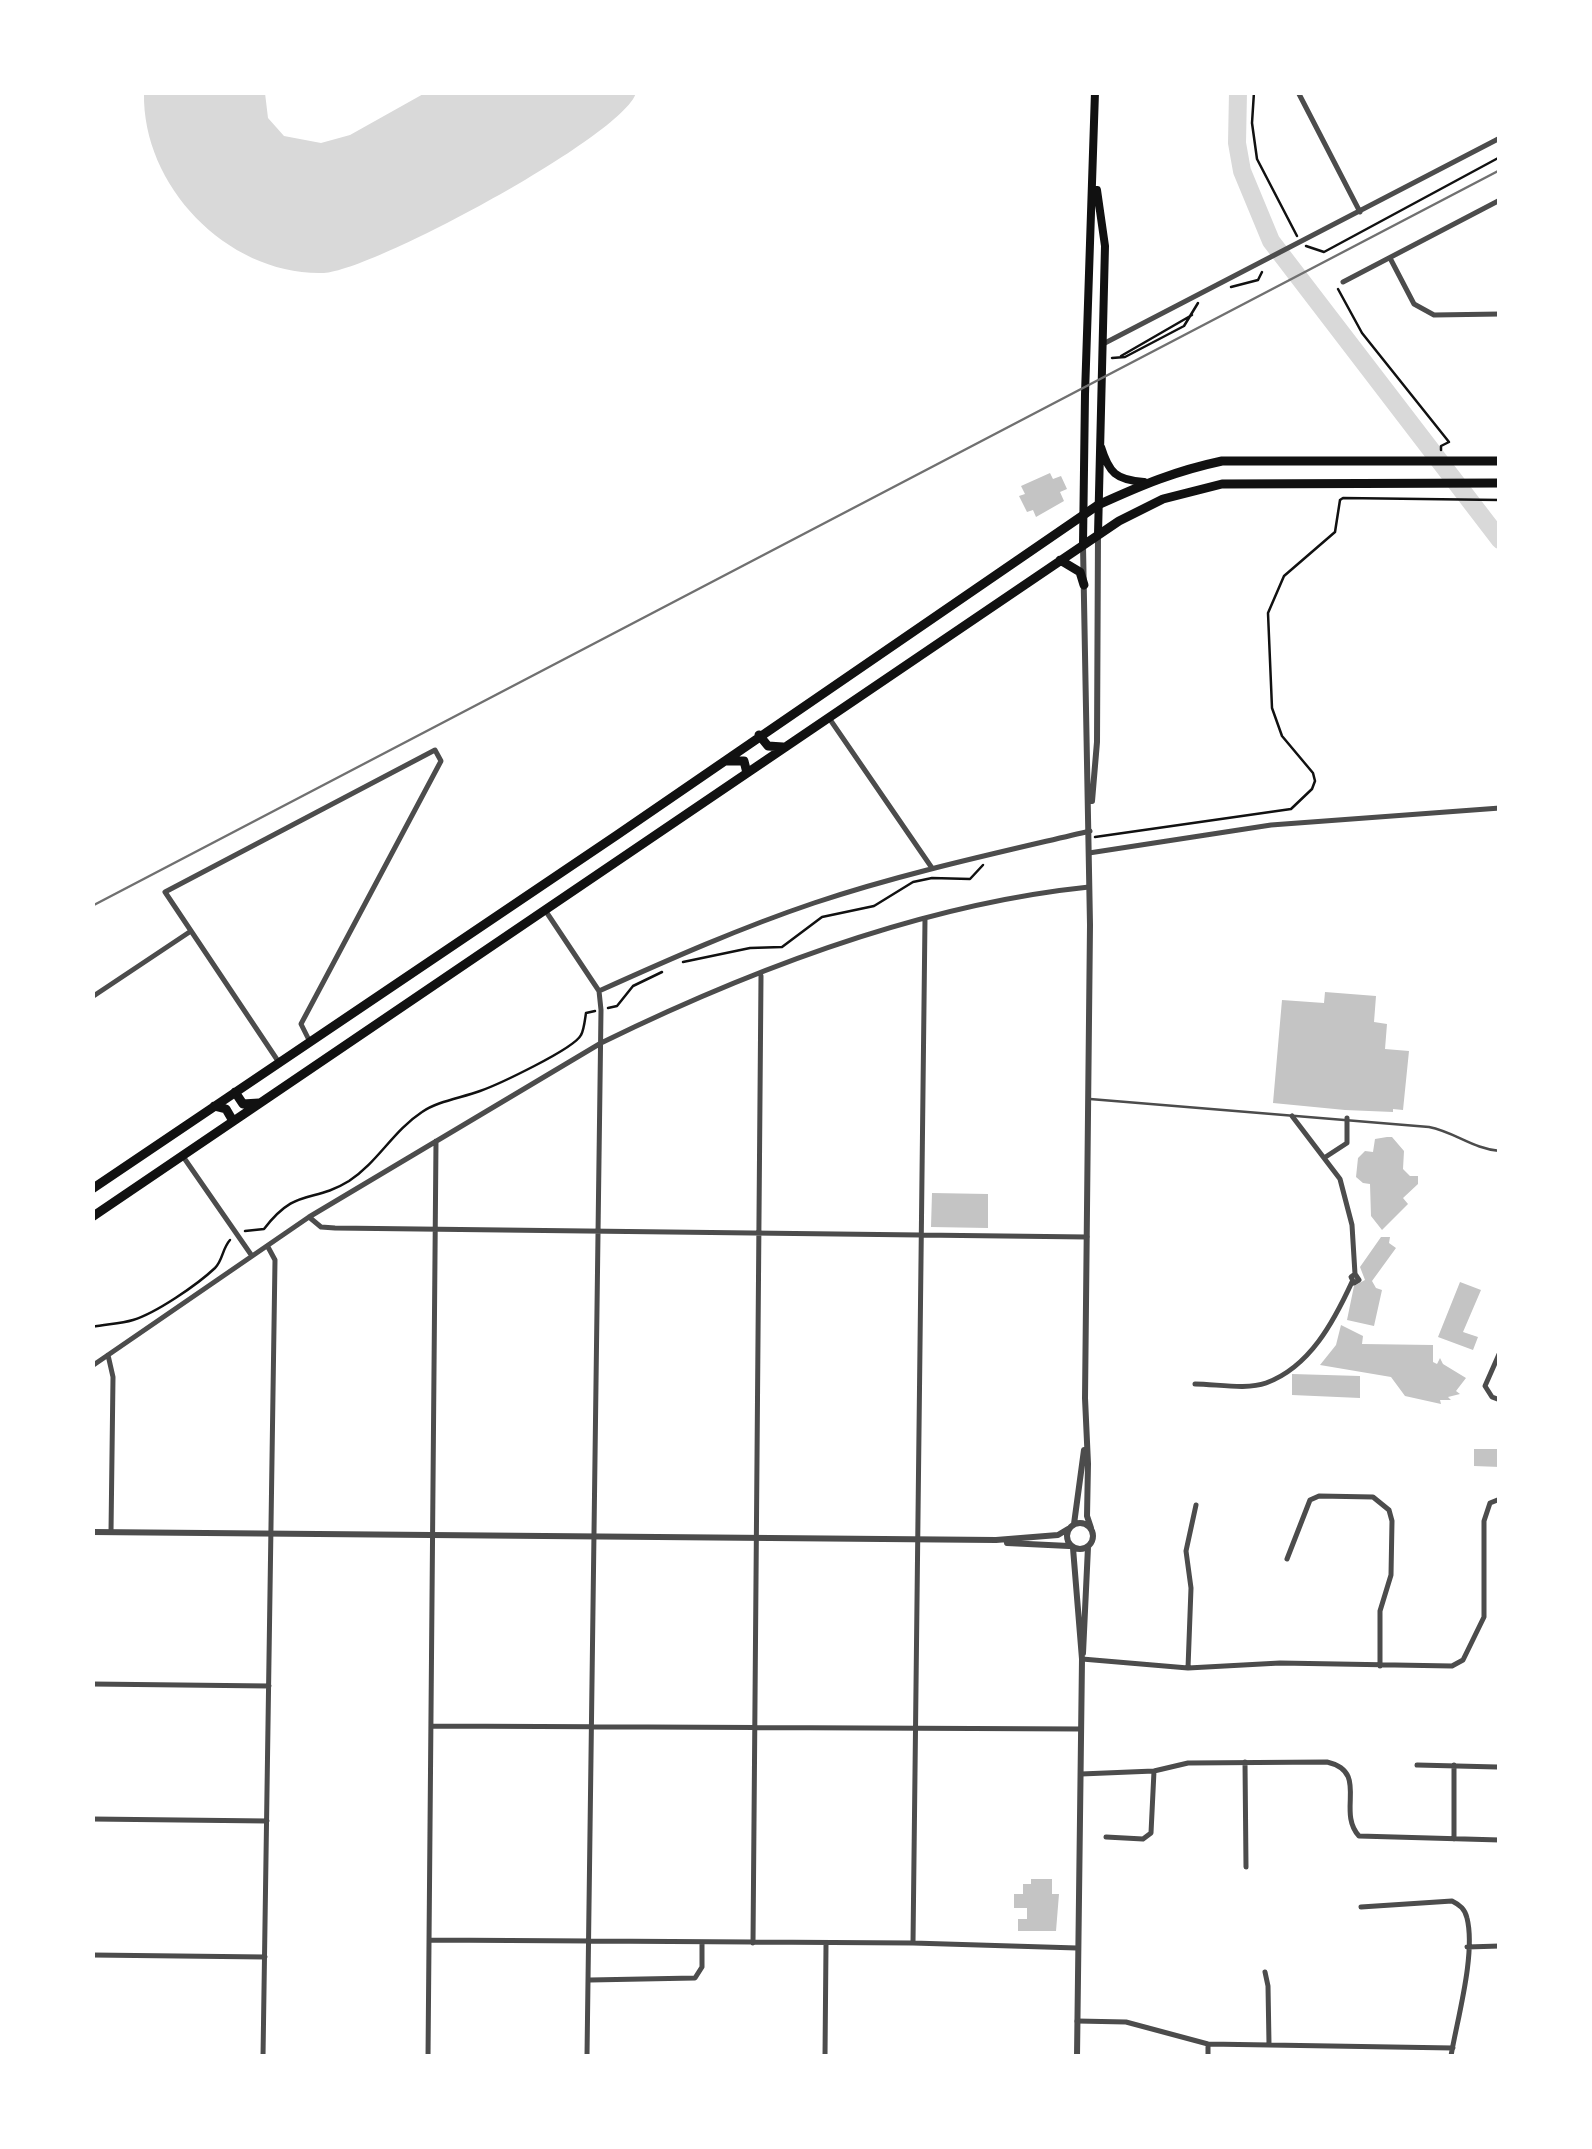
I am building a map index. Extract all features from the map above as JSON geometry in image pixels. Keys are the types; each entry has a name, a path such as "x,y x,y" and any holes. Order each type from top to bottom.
{"highway":[{"path":"1296,459 1297,482"},
{"path":"92,1188 1098,505 1144,482 1222,461 1500,461"},
{"path":"92,1218 1083,544 1163,498 1222,484 1500,483"},
{"path":"1060,560 1080,572 1084,585"},
{"path":"758,735 768,746 790,744"},
{"path":"716,765 740,759 746,764 747,773"},
{"path":"470,934 479,942 501,940"},
{"path":"450,948 461,946 470,960"},
{"path":"235,1092 243,1104 261,1102"},
{"path":"214,1106 226,1109 233,1121"}],"main road":[{"path":"1083,544 1095,92"},
{"path":"1094,170 1105,246 1098,534"},
{"path":"1098,438 1108,470 1114,476 1144,482"}],"street":[{"path":"1298,92 1360,212"},
{"path":"1101,346 1500,138"},
{"path":"1340,282 1500,200"},
{"path":"1390,258 1414,304 1434,315 1500,314"},
{"path":"1090,829 1097,742 1098,534"},
{"path":"1082,1659 1088,1547 1093,1538 1086,1516 1085,1444 1090,829 1083,544"},
{"path":"829,718 932,868"},
{"path":"278,1061 165,892 435,750 442,761 301,1024 309,1040"},
{"path":"1090,853 1271,824 1500,808"},
{"path":"599,991 775,917 932,868 1090,829"},
{"path":"92,1366 310,1217 601,1043 646,1021 761,974 925,919 1025,894 1089,887"},
{"path":"545,910 599,991 601,1043 587,2056"},
{"path":"914,1943 925,919"},
{"path":"92,997 191,931"},
{"path":"753,1943 761,974"},
{"path":"1195,1384 1264,1384 1299,1364 1334,1319 1354,1278 1352,1225 1340,1179 1292,1116"},
{"path":"1324,1158 1347,1142 1347,1118"},
{"path":"428,2056 436,1141"},
{"path":"182,1156 252,1257"},
{"path":"310,1217 321,1227 1088,1236"},
{"path":"263,2056 275,1260 268,1247"},
{"path":"1500,1352 1484,1386 1492,1397 1500,1400"},
{"path":"108,1355 113,1377 112,1532"},
{"path":"1077,2056 1082,1659 1072,1547 1066,1540 1078,1512 1079,1464 1085,1444"},
{"path":"1287,1559 1310,1500 1320,1496 1374,1497 1383,1502 1392,1521 1391,1575 1380,1611 1380,1666"},
{"path":"1082,1659 1188,1668 1280,1663 1452,1666 1463,1660 1484,1616 1484,1522 1490,1503 1500,1499"},
{"path":"1188,1668 1191,1588 1186,1551 1196,1505"},
{"path":"92,1532 996,1540 1058,1535 1082,1523 1091,1528"},
{"path":"996,1540 1017,1545 1088,1547"},
{"path":"92,1684 269,1686"},
{"path":"431,1726 1080,1729"},
{"path":"1245,1762 1246,1866"},
{"path":"1081,1774 1154,1770 1188,1763 1327,1762 1339,1764 1350,1778 1351,1820 1359,1836 1500,1840"},
{"path":"1417,1765 1497,1767"},
{"path":"1454,1765 1454,1840"},
{"path":"1106,1837 1144,1839 1151,1833 1154,1770"},
{"path":"92,1819 267,1821"},
{"path":"1361,1907 1452,1901 1462,1906 1468,1919 1464,1998 1451,2056"},
{"path":"429,1940 1078,1948"},
{"path":"590,1980 695,1978 702,1966 702,1942"},
{"path":"825,2056 826,1944"},
{"path":"1467,1947 1500,1946"},
{"path":"92,1955 265,1957"},
{"path":"1265,1972 1269,2044"},
{"path":"1077,2021 1126,2022 1208,2044 1453,2048"},
{"path":"1208,2044 1208,2056"}],"lane":[{"path":"1088,1098 1449,1130 1479,1149 1500,1151"}],"path":[{"path":"1254,92 1252,124 1257,160 1296,234"},
{"path":"1303,246 1324,252 1500,157"},
{"path":"1227,286 1236,288 1258,280 1264,267"},
{"path":"1340,282 1362,333 1449,442 1441,450"},
{"path":"1193,314 1120,358 1179,328 1193,314 1203,299"},
{"path":"1101,835 1118,836 1283,812 1312,789 1314,773 1282,736 1272,708 1268,614 1284,576 1335,532 1340,500 1500,500"},
{"path":"676,965 750,948 782,947 822,917 874,906 913,882 970,879 987,860"},
{"path":"606,1009 617,1006 634,986 662,972"},
{"path":"242,1232 264,1229 280,1209 296,1198 347,1182 386,1150 403,1125 427,1109 485,1089 568,1047 581,1036 586,1013 596,1011"},
{"path":"92,1326 129,1322 146,1315 210,1272 232,1239"}],"shaded area":[{"path":"144,93 265,93 268,118 284,136 321,143 350,135 425,93 636,93 621,113 589,139 493,198 391,250 324,273 289,270 256,259 225,242 198,219 175,192 158,161 147,128"}],"building":[{"path":"1050,473 1053,479 1061,476 1067,489 1060,492 1064,501 1036,517 1033,510 1027,512 1019,496 1025,494 1021,486"},
{"path":"1325,992 1376,996 1374,1022 1387,1024 1385,1049 1409,1051 1403,1110 1345,1110 1273,1103 1282,1000 1324,1003"},
{"path":"1392,1137 1404,1151 1403,1169 1410,1176 1418,1176 1418,1184 1403,1198 1408,1204 1382,1230 1371,1216 1370,1184 1356,1177 1358,1158 1365,1151 1373,1152 1375,1139"},
{"path":"932,1193 988,1194 988,1228 931,1227"},
{"path":"1381,1237 1390,1237 1389,1243 1396,1248 1372,1281 1382,1290 1374,1326 1347,1320 1354,1286 1365,1280 1360,1267"},
{"path":"1460,1282 1481,1290 1463,1332 1478,1337 1473,1350 1438,1337"},
{"path":"1341,1325 1363,1336 1362,1344 1433,1345 1433,1362 1437,1364 1440,1358 1466,1378 1456,1391 1460,1394 1448,1397 1451,1400 1440,1400 1441,1404 1405,1396 1391,1377 1320,1365 1336,1345"},
{"path":"1292,1374 1360,1376 1360,1398 1292,1395"},
{"path":"1474,1449 1500,1449 1500,1467 1474,1466"},
{"path":"1031,1879 1052,1879 1052,1894 1059,1894 1056,1931 1018,1931 1018,1919 1027,1919 1027,1908 1014,1908 1014,1894 1023,1894 1023,1884 1031,1884"}],"waterway":[{"path":"1238,92 1237,143 1242,171 1271,241 1500,540"}],"tram line":[{"path":"92,906 1500,170"}]}
